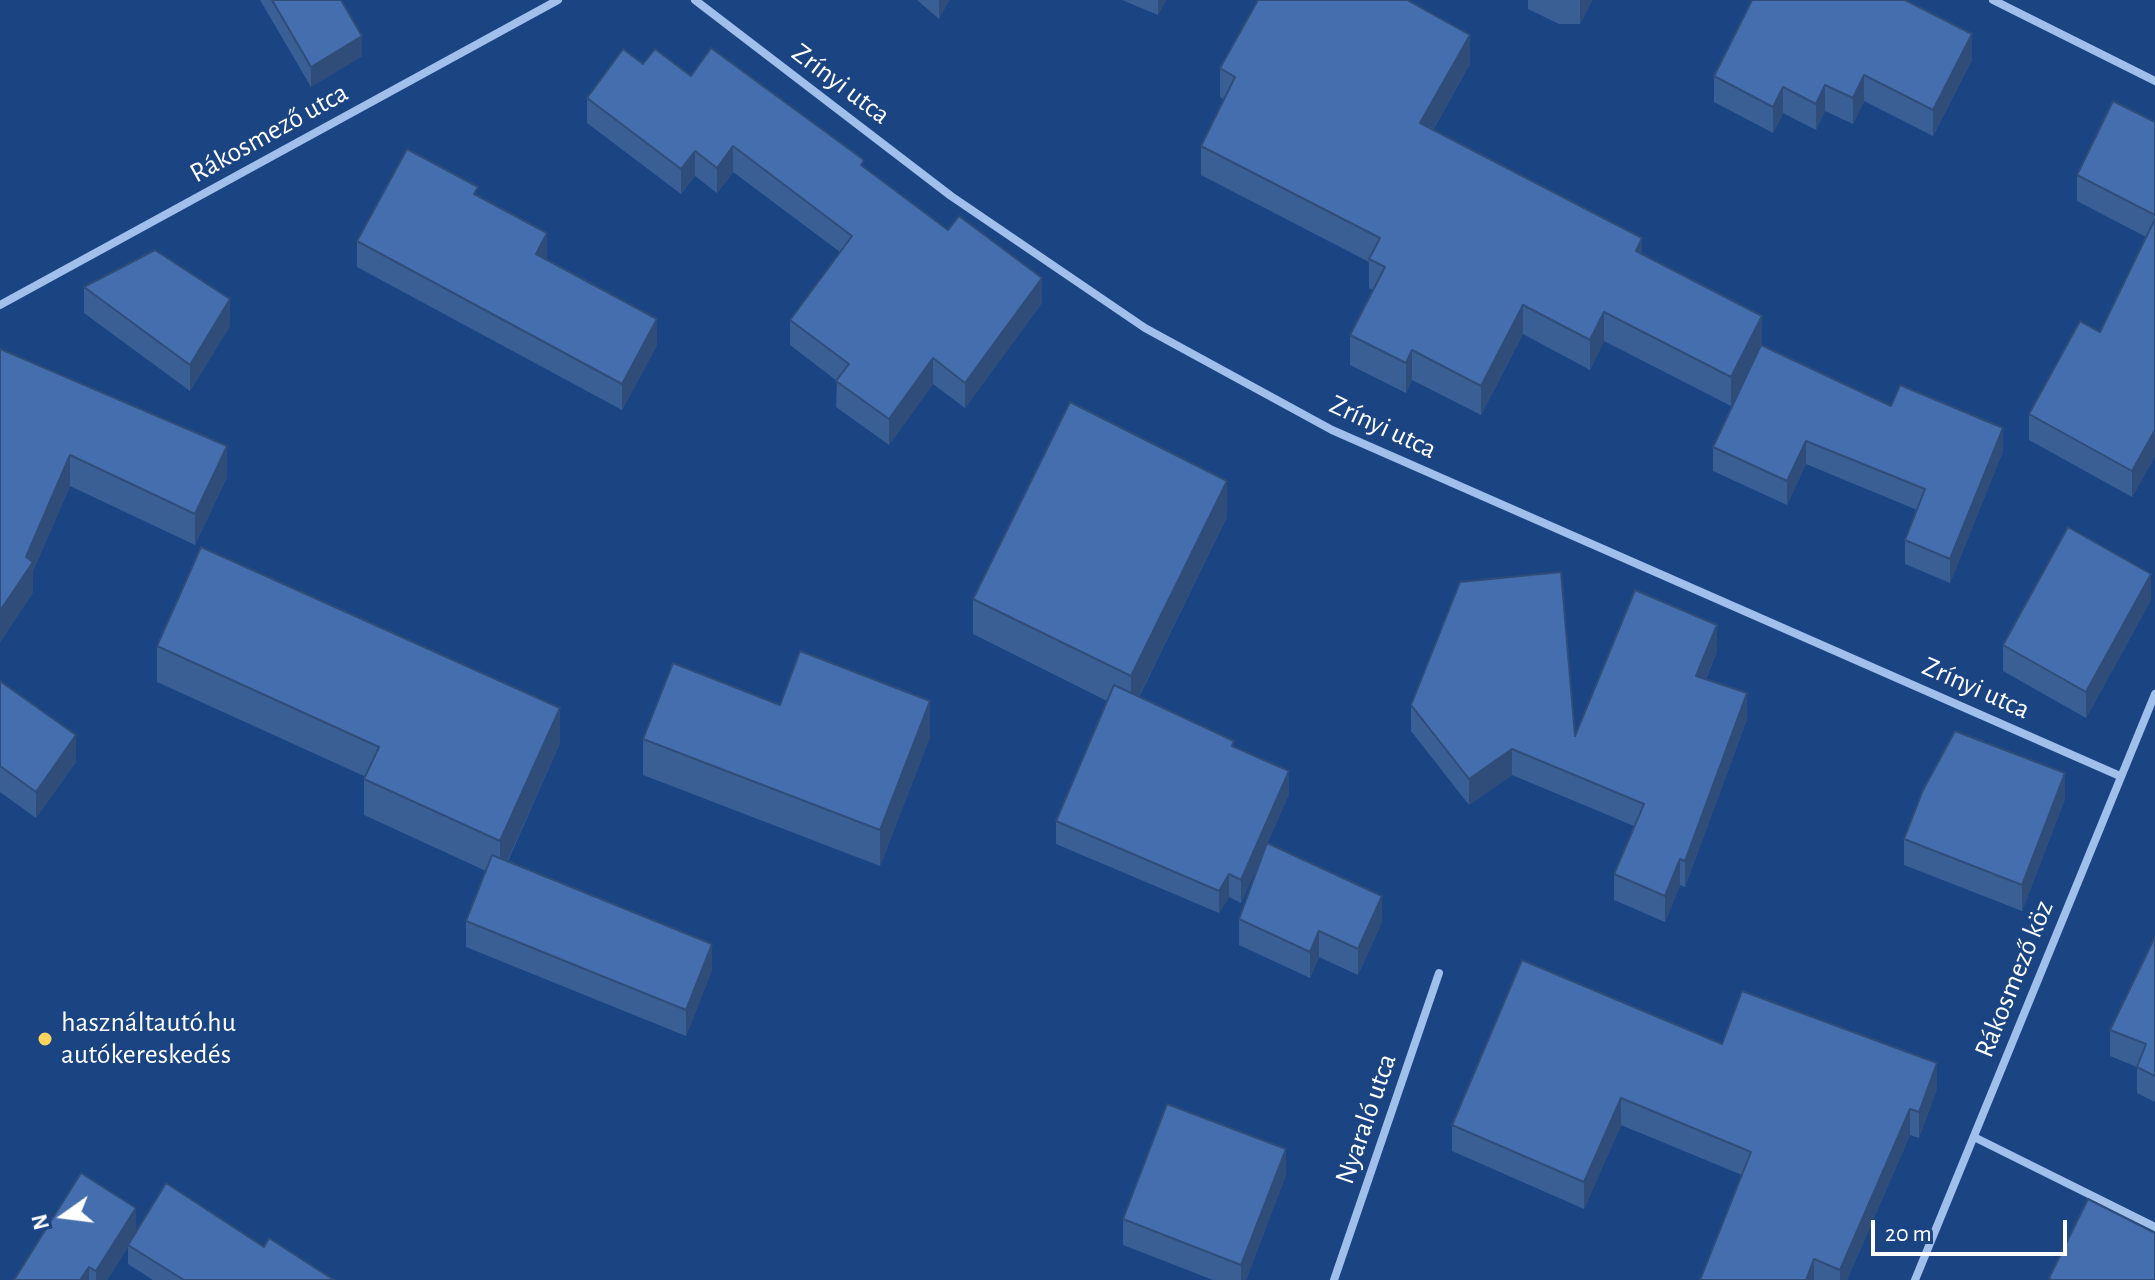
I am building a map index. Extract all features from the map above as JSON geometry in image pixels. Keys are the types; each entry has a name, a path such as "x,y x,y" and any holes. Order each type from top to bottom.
{"street":[{"name":"Rákosmező utca","path":"0,305 558,0"},
{"name":"Zrínyi utca","path":"695,0 951,196 1145,328 1305,416 2120,776"},
{"path":"1993,0 2155,81"},
{"name":"Rákosmező köz","path":"1915,1280 2155,694"},
{"name":"Nyaraló utca","path":"1334,1280 1439,973"},
{"path":"1974,1137 2155,1227"}],"building":[{"path":"272,0 341,0 362,36 311,67"},
{"path":"1258,0 1407,0 1470,35 1420,123 1642,238 1636,251 1762,316 1731,377 1604,312 1590,340 1523,305 1481,386 1412,350 1406,363 1350,335 1385,267 1369,259 1380,238 1201,146 1235,77 1220,68"},
{"path":"1752,0 1905,0 1972,34 1933,110 1864,75 1853,98 1825,85 1816,104 1783,87 1773,107 1714,76"},
{"path":"711,48 864,160 861,165 948,230 959,216 1042,278 965,383 933,358 889,419 836,381 849,364 790,320 852,236 733,146 717,168 695,151 681,169 587,98 623,49 643,64 655,49 691,76"},
{"path":"2113,101 2155,122 2155,215 2077,175"},
{"path":"407,149 478,187 474,194 547,233 536,254 657,319 622,384 357,241"},
{"path":"2155,219 2155,430 2132,471 2029,414 2080,321 2100,332"},
{"path":"155,250 230,299 190,365 84,287"},
{"path":"1761,345 1891,406 1900,385 2003,428 1950,559 1905,540 1925,489 1806,441 1787,481 1713,447"},
{"path":"0,349 227,446 195,514 70,455 26,557 33,562 0,611"},
{"path":"1070,402 1227,481 1131,676 973,599"},
{"path":"2068,527 2151,574 2086,692 2003,645"},
{"path":"201,547 560,708 500,841 364,779 379,747 157,646"},
{"path":"1561,572 1575,736 1635,590 1717,625 1696,676 1747,693 1685,861 1680,859 1665,896 1614,874 1644,804 1512,749 1469,779 1411,705 1460,582"},
{"path":"800,651 930,701 880,830 643,739 673,663 780,705"},
{"path":"0,681 76,735 36,792 0,766"},
{"path":"1114,685 1234,741 1232,746 1289,771 1241,880 1229,874 1219,891 1056,821"},
{"path":"1955,731 2065,773 2022,885 1904,839 1923,790"},
{"path":"1267,843 1382,896 1358,949 1319,931 1310,952 1239,919"},
{"path":"492,855 712,944 686,1010 466,921"},
{"path":"2155,937 2155,1076 2137,1067 2146,1044 2110,1030"},
{"path":"1522,960 1722,1044 1742,991 1937,1063 1919,1112 1910,1109 1840,1270 1814,1259 1806,1280 1700,1280 1751,1152 1621,1098 1584,1182 1452,1125"},
{"path":"1167,1104 1286,1149 1241,1265 1123,1219"},
{"path":"81,1173 136,1208 96,1271 89,1267 80,1280 14,1280"},
{"path":"166,1183 264,1247 269,1238 334,1280 184,1280 128,1245"},
{"path":"2088,1199 2155,1233 2155,1280 2049,1278"}],"place":[{"name":"használtautó.hu autókereskedés","path":"45,1039"}]}
